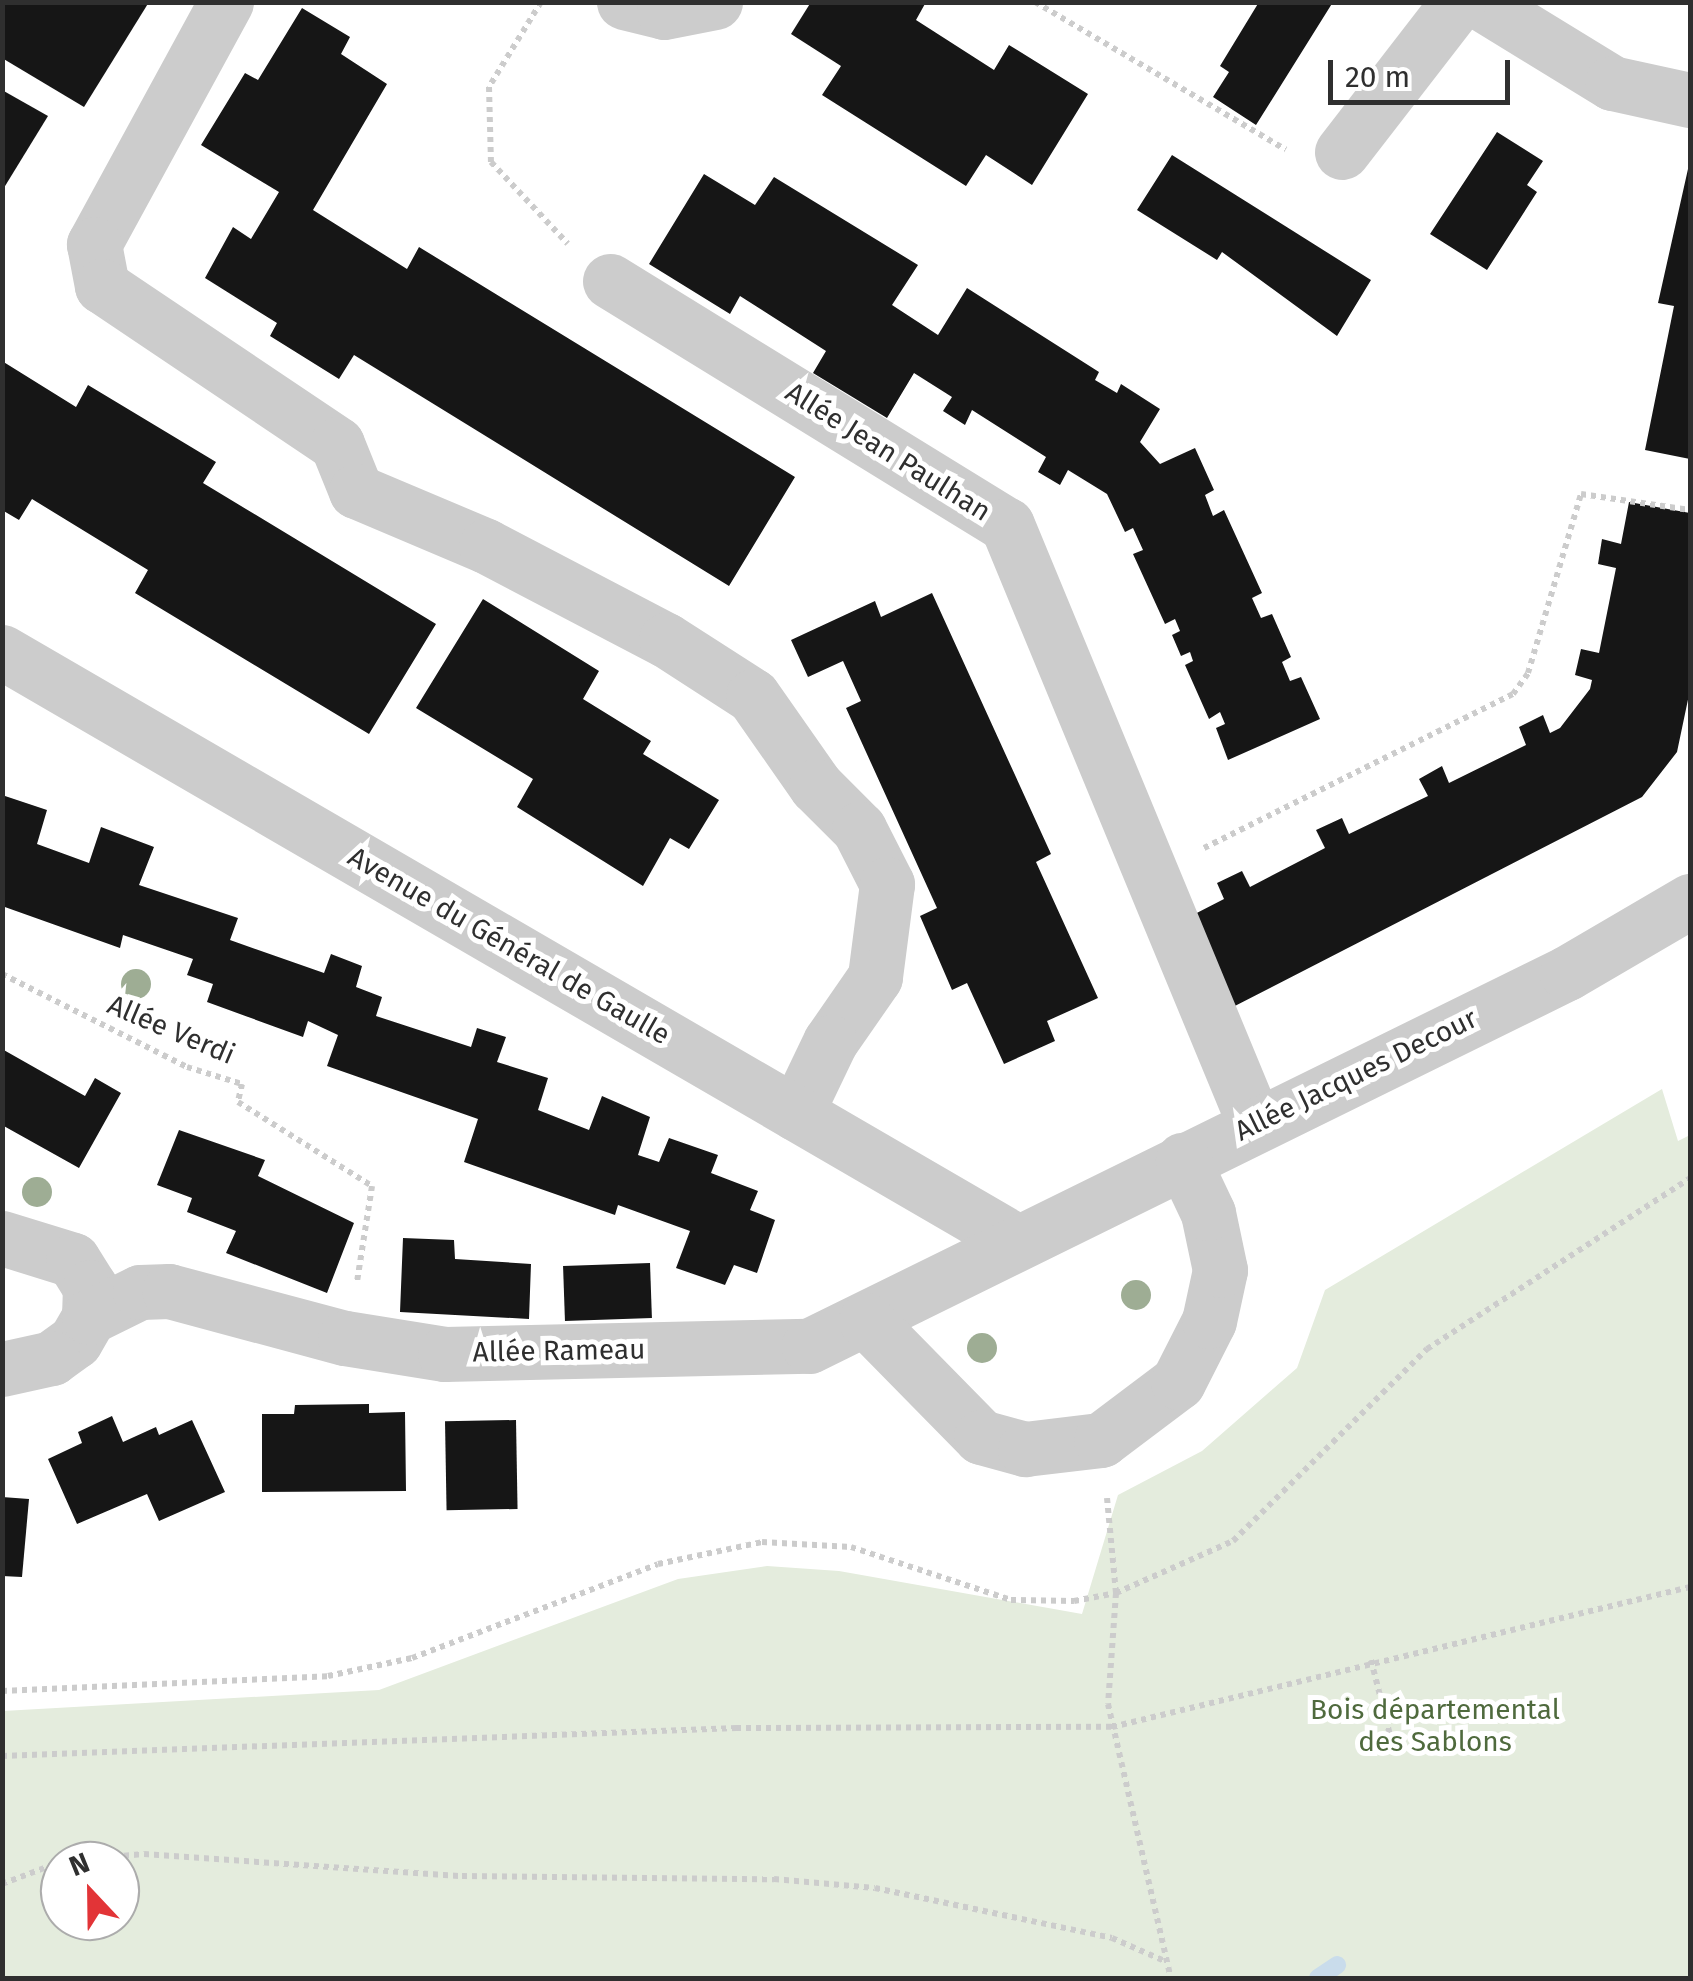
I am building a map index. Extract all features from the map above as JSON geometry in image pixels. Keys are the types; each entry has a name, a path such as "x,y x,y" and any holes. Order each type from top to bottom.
{"street":[{"path":"226,2 94,244 102,286 337,444 356,491 486,546 666,640 753,696 816,786 859,830 887,884 875,977 830,1042 796,1113"},
{"path":"624,2 664,12 715,2"},
{"path":"1342,152 1458,2"},
{"path":"1480,2 1612,83 1690,100"},
{"name":"Allée Jean Paulhan","path":"610,281 1008,525 1255,1124"},
{"name":"Avenue du Général de Gaulle","path":"2,652 1016,1240"},
{"name":"Allée Jacques Decour","path":"1016,1240 1566,973 1690,901"},
{"path":"866,1320 981,1437 1025,1448 1101,1440 1178,1382 1210,1321 1220,1270 1208,1213 1183,1160"},
{"path":"2,1238 73,1260 90,1287 90,1317"},
{"name":"Allée Rameau","path":"2,1368 52,1358 75,1341 90,1317 140,1292 169,1291 345,1338 445,1354 809,1346 1016,1240"}],"path":[{"path":"541,2 489,87 491,162 534,214 610,281"},
{"path":"1035,2 1282,150 1342,152"},
{"path":"1152,874 1513,694 1528,673 1581,494 1690,510"},
{"name":"Allée Verdi","path":"2,974 187,1067 242,1084 238,1102 372,1186 345,1338"},
{"path":"2,1691 328,1676 412,1658 658,1564 762,1542 850,1547 1011,1600 1074,1600 1116,1592 1233,1541 1427,1349 1690,1178"},
{"path":"1101,1440 1116,1592 1108,1704 1171,1978"},
{"path":"2,1756 716,1729 1112,1727 1371,1660 1690,1587"},
{"path":"1371,1660 1391,1739"},
{"path":"140,1854 462,1876 774,1880 875,1888 1112,1938 1166,1961"},
{"path":"2,1884 40,1870"}],"green space":[{"name":"Bois départemental des Sablons","path":"1662,1089 1678,1141 1690,1135 1690,1978 3,1978 3,1711 379,1690 678,1579 767,1566 839,1571 1082,1614 1118,1495 1202,1451 1297,1368 1325,1290"}],"building":[{"path":"2,2 149,2 84,107 2,58"},
{"path":"811,2 926,2 916,20 994,70 1009,45 1088,94 1032,185 986,155 966,186 822,95 841,66 791,34"},
{"path":"1259,2 1333,2 1256,125 1213,97 1229,72 1220,66"},
{"path":"302,8 350,37 341,54 387,84 313,210 407,269 419,247 795,477 729,586 354,355 339,379 270,336 277,323 205,278 233,227 251,239 279,192 201,145 245,73 258,80"},
{"path":"2,90 48,116 2,191"},
{"path":"1497,132 1543,161 1527,185 1537,192 1487,270 1430,234"},
{"path":"1172,155 1371,280 1337,336 1222,252 1217,260 1137,210"},
{"path":"1690,160 1690,459 1645,450 1674,306 1658,303"},
{"path":"704,174 755,205 774,177 918,265 892,305 938,335 967,288 1099,372 1095,380 1117,393 1121,384 1160,409 1140,442 1160,464 1195,448 1214,490 1205,495 1213,516 1224,510 1262,593 1252,598 1261,618 1272,614 1291,657 1282,662 1290,681 1301,677 1320,719 1228,760 1216,728 1225,724 1220,712 1209,719 1185,665 1193,661 1190,652 1181,656 1172,635 1180,631 1175,619 1165,624 1133,554 1143,550 1133,528 1125,532 1107,494 1068,470 1060,485 1038,472 1046,457 972,410 965,425 943,411 952,397 914,373 887,418 813,373 826,351 740,296 730,314 649,264"},
{"path":"2,361 76,407 88,385 216,462 203,483 436,624 369,734 135,593 148,570 32,499 19,520 2,510"},
{"path":"1629,502 1690,513 1690,690 1677,752 1642,797 1227,1010 1187,918 1224,899 1217,883 1242,871 1250,887 1325,848 1316,830 1342,818 1349,834 1428,796 1419,779 1442,766 1449,783 1526,745 1519,727 1543,715 1550,733 1560,728 1590,689 1592,680 1575,675 1581,649 1599,653 1616,568 1598,564 1602,539 1621,544"},
{"path":"932,593 1051,854 1036,862 1098,998 1047,1021 1055,1041 1004,1064 967,983 952,990 920,916 937,908 846,708 861,701 843,661 808,677 791,640 875,601 881,617"},
{"path":"483,599 599,671 583,699 651,741 643,754 719,800 689,849 670,838 643,886 517,807 533,779 416,708"},
{"path":"2,795 47,810 37,844 89,863 101,827 154,847 139,885 238,918 230,940 324,973 331,954 362,966 356,987 382,997 376,1016 471,1047 477,1028 506,1037 497,1062 548,1078 538,1110 589,1130 602,1096 650,1117 638,1155 659,1162 669,1138 718,1155 711,1173 758,1191 750,1210 775,1220 757,1273 734,1265 725,1285 676,1268 690,1231 618,1205 615,1215 464,1162 478,1119 327,1066 338,1035 308,1021 303,1037 207,1002 213,984 187,975 193,959 123,935 120,948 2,906"},
{"path":"2,1049 85,1096 95,1078 121,1093 79,1168 2,1125"},
{"path":"179,1130 265,1160 258,1176 354,1223 327,1293 226,1253 236,1231 187,1212 192,1198 157,1185"},
{"path":"403,1238 454,1240 455,1259 531,1264 529,1319 400,1312"},
{"path":"650,1263 652,1318 565,1321 563,1266"},
{"path":"369,1404 369,1413 405,1412 406,1491 262,1492 262,1414 294,1414 295,1405"},
{"path":"112,1416 123,1442 156,1427 159,1435 192,1420 225,1492 159,1521 147,1494 77,1524 48,1459 82,1443 78,1432"},
{"path":"516,1420 518,1509 447,1510 445,1421"},
{"path":"2,1497 29,1499 22,1577 2,1576"}],"waterway":[{"path":"1318,1978 1337,1965"}]}
